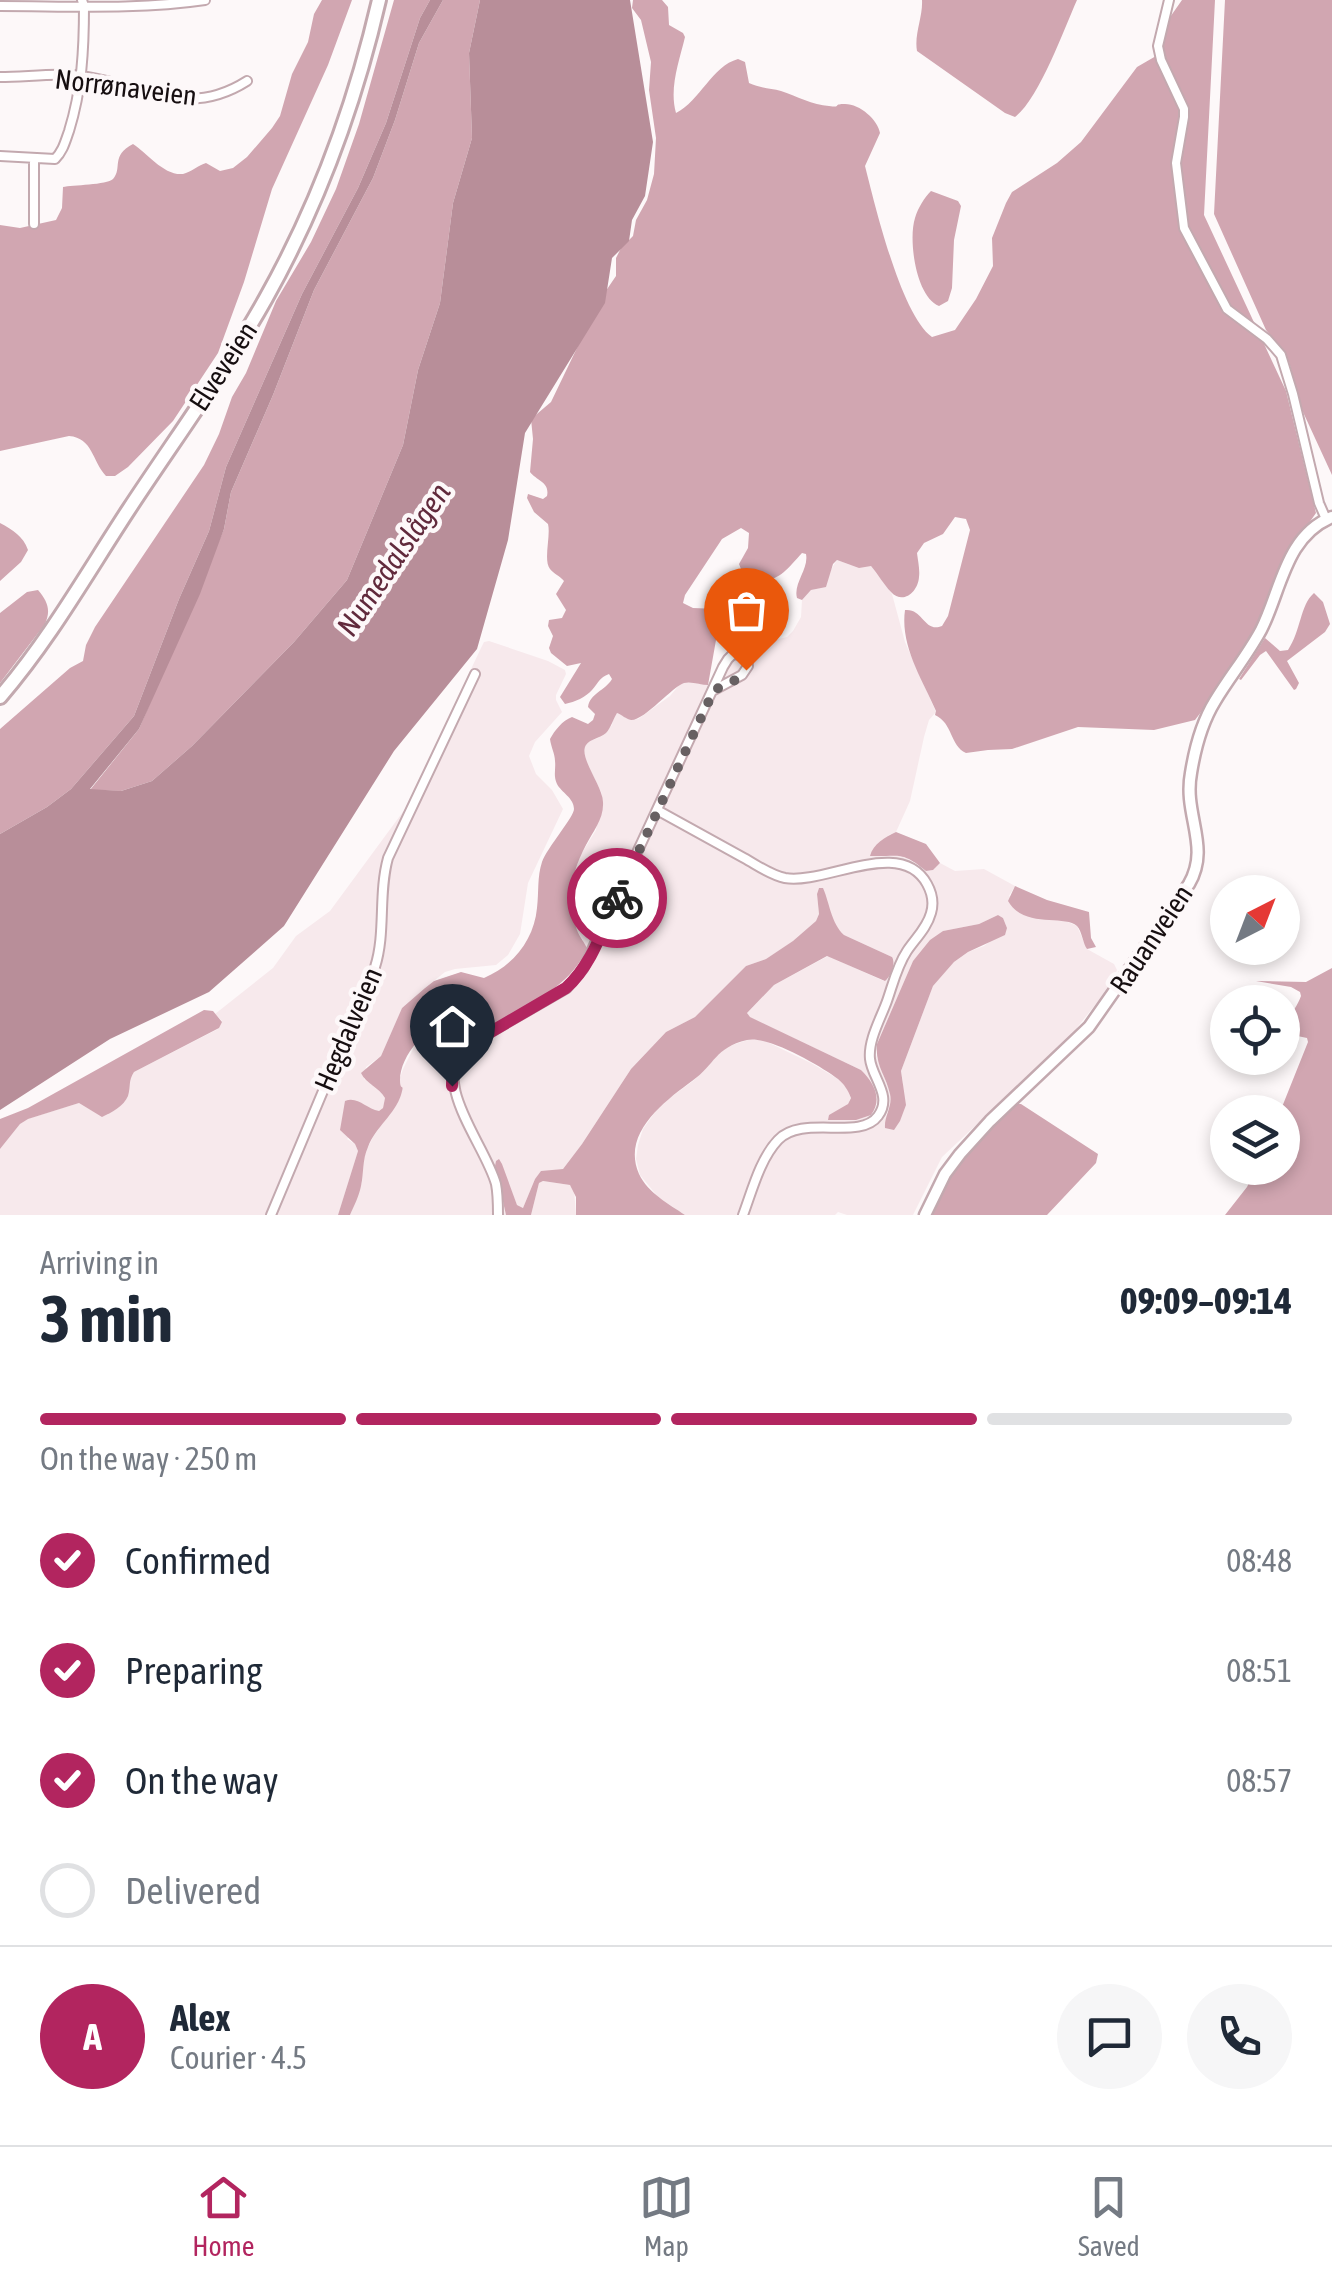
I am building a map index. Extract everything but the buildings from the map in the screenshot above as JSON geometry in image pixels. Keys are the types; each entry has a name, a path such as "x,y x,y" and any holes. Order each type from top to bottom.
{"highway":[{"name":"Elveveien","path":"0,697 58,620 226,364 272,286 307,218 346,119 379,0"}],"main road":[{"name":"Rauanveien","path":"925,1215 945,1174 960,1154 1089,1027 1190,884 1199,851 1190,806 1190,781 1204,724 1260,631 1292,555 1305,537 1329,518"}],"street":[{"path":"0,6 205,0"},
{"path":"1168,0 1158,46 1184,109 1176,163 1184,228 1227,308 1280,354 1320,504 1329,518"},
{"path":"0,156 55,159 62,152 82,76 83,3"},
{"name":"Norrønaveien","path":"0,77 82,76 157,96 196,100 230,92 248,81"},
{"path":"34,158 34,224"},
{"path":"498,1215 495,1182 452,1086 457,1056 465,1047 576,979 728,658 744,655 748,666 742,676 714,690"},
{"name":"Hegdalveien","path":"271,1215 380,953 382,880 388,858 474,674"},
{"path":"658,810 776,876 799,879 880,862 908,866 923,878 933,903 926,925 901,962 872,1043 870,1060 884,1098 879,1115 862,1125 787,1132 768,1155 742,1215"}],"shaded area":[{"path":"322,0 352,0 328,65 272,189 218,353 173,421 115,476 106,476 88,446 69,436 0,451 0,225 20,228 56,220 62,208 63,187 113,179 119,157 133,144 176,174 206,163 220,171 233,168 247,157 280,116 292,74"},
{"path":"394,0 430,0 358,188 302,294 226,467 209,531 134,716 71,789 0,834 0,729 83,661 95,627 204,465 276,301 336,189"},
{"path":"443,0 480,0 469,53 472,138 453,203 440,303 418,370 403,445 347,580 294,642 152,781 121,791 90,790 139,729 224,529 231,492 314,290 373,178 419,43"},
{"path":"633,0 662,0 668,7 669,25 685,37 674,85 676,113 721,69 738,59 745,62 749,83 823,105 851,105 872,118 880,133 865,166 875,206 900,284 921,325 932,337 955,330 976,299 993,266 992,238 1012,192 1081,142 1137,67 1156,56 1168,20 1182,0 1215,0 1204,215 1286,391 1316,513 1277,574 1255,632 1195,720 1154,730 1078,727 1012,749 966,753 935,715 909,649 904,623 905,610 936,627 942,626 948,616 970,530 966,519 955,517 943,534 924,543 917,553 918,582 905,597 891,592 871,566 859,568 837,560 826,587 811,590 802,600 796,592 806,554 802,553 777,577 762,580 743,574 739,564 748,548 749,533 741,528 722,539 683,603 721,612 708,685 684,683 637,719 617,713 606,733 590,741 584,750 602,795 603,808 572,885 573,916 587,948 578,964 537,1000 471,1036 458,1034 455,1023 435,1028 418,1041 401,1070 403,1089 398,1102 368,1147 360,1190 350,1215 338,1215 358,1151 340,1130 345,1101 354,1100 379,1111 383,1108 385,1098 361,1073 381,1056 402,1008 434,981 461,972 484,978 494,973 513,959 527,941 535,920 542,862 574,809 556,781 550,739 572,717 588,724 593,720 595,714 588,707 589,702 612,679 609,674 587,695 573,702 565,704 560,697 581,663 567,666 549,648 553,636 549,620 562,618 566,610 556,594 564,581 548,565 548,524 534,512 527,498 528,494 543,499 547,496 545,485 530,472 531,419 551,402 601,298 616,276 616,258 633,236 654,174 651,62 641,20 632,8"},
{"path":"922,0 1077,0 1042,80 1015,117 917,51"},
{"path":"1225,0 1332,0 1332,475 1303,412 1289,362 1266,330 1214,214"},
{"path":"931,191 958,201 961,206 954,240 952,288 948,301 939,306 931,301 919,280 913,253 915,218"},
{"path":"0,523 17,534 28,550 0,581"},
{"path":"837,560 871,566 892,594 905,642 936,712 924,737 910,801 896,832 889,835 878,856 906,857 926,871 940,863 955,871 984,869 1015,886 1009,896 1077,926 1087,949 1114,964 1117,970 1099,1000 1068,1039 942,1157 913,1215 685,1215 658,1197 640,1175 638,1145 643,1129 660,1105 693,1081 726,1047 751,1039 763,1040 840,1080 851,1097 836,1112 871,1115 877,1105 861,1070 747,1013 774,985 828,956 884,981 892,957 838,930 823,889 819,888 816,921 766,959 746,966 695,1017 666,1032 631,1069 563,1169 541,1172 535,1179 523,1208 517,1205 499,1160 495,1166 506,1215 350,1215 362,1182 367,1149 400,1098 399,1081 417,1041 448,1022 455,1023 458,1034 464,1038 471,1036 553,989 568,978 583,957 583,940 577,932 570,902 571,883 580,856 596,830 602,794 585,759 587,742 612,725 617,713 638,719 680,684 708,685 730,650 787,637 801,617 802,600 819,588","holes":["998,915 1007,928 954,962 933,986 901,1071 903,1083 884,1120 891,1095 876,1055 877,1044 913,961 943,931 979,924"]},
{"path":"38,590 48,606 45,624 0,683 0,613 27,592"},
{"path":"1314,593 1323,602 1330,624 1287,661 1299,683 1296,689 1266,651 1239,679 1265,638 1280,651 1288,650"},
{"path":"484,642 565,670 556,695 562,712 535,742 529,756 536,774 563,809 528,883 520,934 508,955 496,965 445,972 402,1008 381,1056 366,1067 364,1079 385,1098 383,1108 374,1111 347,1139 358,1151 338,1215 0,1215 0,1149 20,1124 79,1103 101,1116 107,1115 120,1106 134,1072 218,1029 222,1021 215,1014 273,968 296,936 330,911 405,809"},
{"path":"896,832 926,844 940,863 926,871 905,857 870,856 877,844"},
{"path":"1015,886 1089,912 1091,938 1096,947 1087,949 1079,928 1071,923 1033,918 1015,910 1008,901"},
{"path":"819,888 823,888 833,919 844,935 892,957 889,976 885,981 827,956 774,985 747,1013 861,1070 875,1091 871,1115 856,1120 828,1120 851,1098 840,1081 767,1042 736,1043 659,1108 636,1145 635,1159 643,1181 659,1198 685,1215 576,1215 576,1197 570,1185 543,1181 539,1183 531,1215 506,1215 496,1161 499,1159 502,1164 517,1205 523,1208 541,1171 563,1169 631,1069 666,1032 695,1017 746,966 766,959 816,921"},
{"path":"998,915 1007,928 1005,935 968,952 933,986 901,1071 906,1105 894,1130 885,1128 891,1098 877,1044 913,961 943,931 979,924"},
{"path":"1332,968 1332,1215 1225,1215 1248,1185 1300,1185 1300,1095 1287,1095 1295,1075 1300,1075 1300,1062 1308,1042 1300,1037 1300,985 1256,981 1306,982"},
{"path":"204,1010 213,1011 222,1022 219,1028 134,1072 128,1096 117,1109 102,1117 79,1103 28,1119 0,1149 0,1119 28,1108"},
{"path":"1017,1104 1098,1154 1096,1163 1047,1215 931,1215 963,1157"},
{"path":"539,1183 574,1189 576,1215 531,1215"}],"water":[{"name":"Numedalslågen","path":"430,0 443,0 419,43 373,178 314,290 231,492 224,529 200,594 139,729 90,789 121,791 152,781 294,642 347,580 403,445 418,370 440,303 453,203 472,138 469,53 480,0 630,0 653,142 645,196 632,220 629,241 612,258 605,303 525,433 508,540 477,649 394,751 284,926 209,992 110,1039 0,1110 0,834 71,789 134,716 209,531 226,467 302,294 358,188"}],"way so far":[{"path":"617,898 714,690 746,670"}],"route":[{"path":"452,1086 454,1064 465,1047 576,979 617,898"}]}
